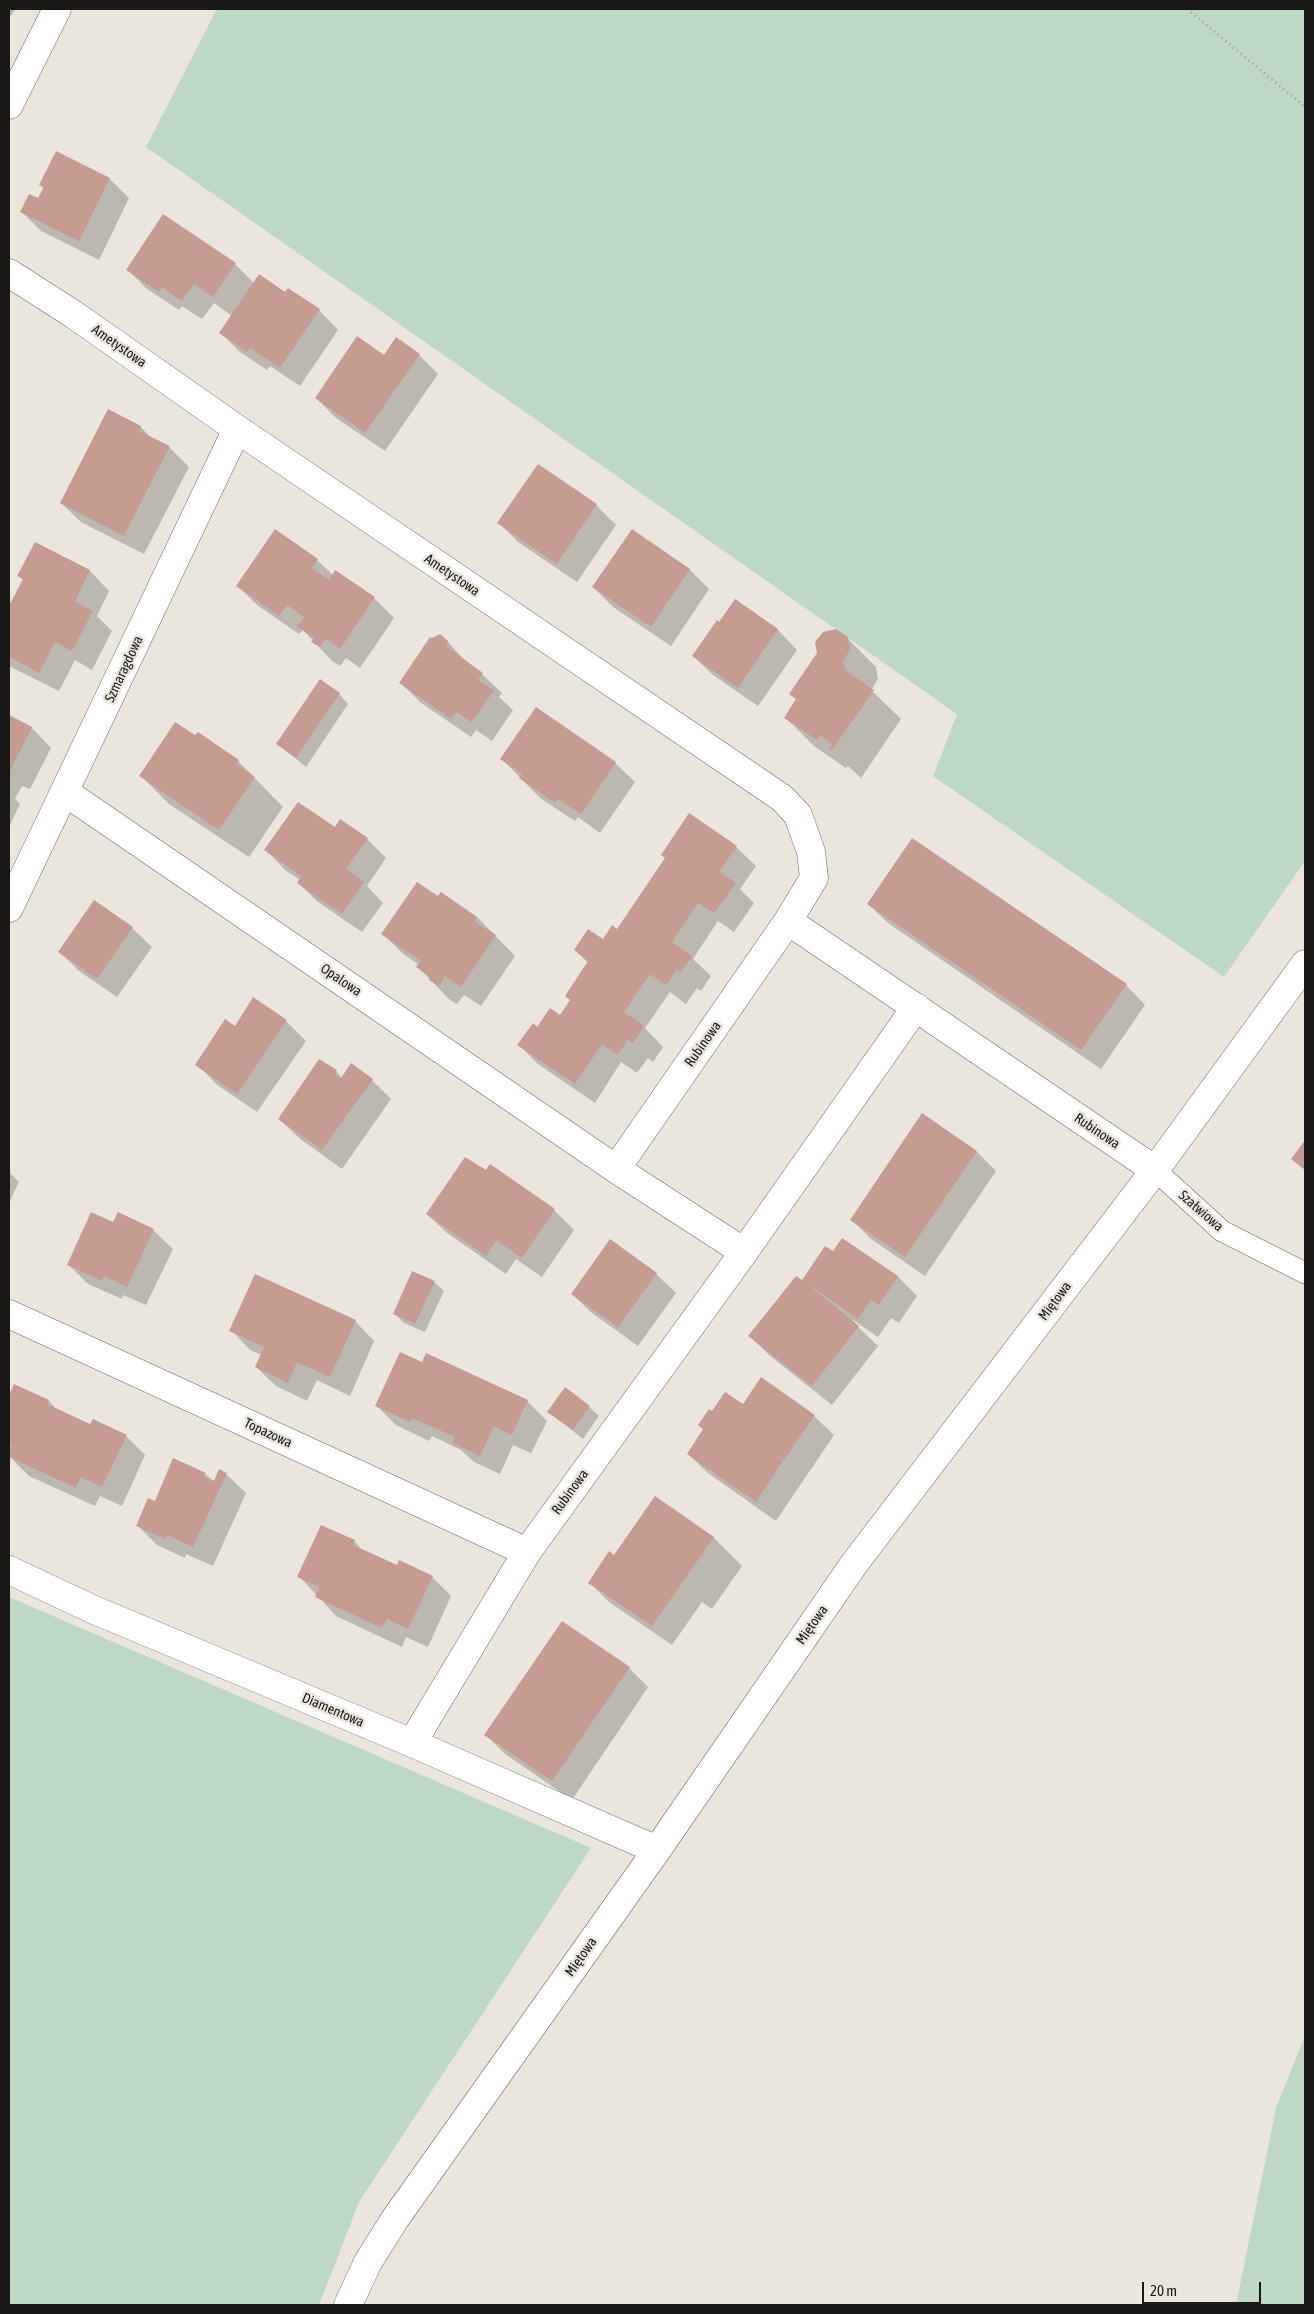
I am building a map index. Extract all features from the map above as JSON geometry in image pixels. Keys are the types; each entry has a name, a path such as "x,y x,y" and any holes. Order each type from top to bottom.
{"street":[{"path":"9,105 57,9"},
{"name":"Ametystowa","path":"9,273 73,314 237,429 782,798 798,815 812,852 814,878 788,921"},
{"name":"Szmaragdowa","path":"9,908 66,792 237,429"},
{"name":"Opalowa","path":"66,792 616,1168"},
{"name":"Rubinowa","path":"616,1168 788,921 1155,1170"},
{"name":"Miętowa","path":"348,2305 368,2262 394,2219 657,1850 854,1564 1155,1170 1305,964"},
{"name":"Rubinowa","path":"412,1743 527,1552 744,1252 916,1008"},
{"path":"616,1168 744,1252"},
{"name":"Topazowa","path":"9,1314 527,1552"},
{"name":"Diamentowa","path":"9,1570 92,1609 412,1743 657,1850"}],"lane":[{"name":"Szałwiowa","path":"1155,1170 1222,1230 1305,1273"}],"path":[{"path":"1187,9 1305,107"}],"green space":[{"path":"217,9 1305,9 1305,861 1224,977 933,776 957,714 146,147"},
{"path":"9,1597 591,1848 359,2202 319,2305 9,2305"},
{"path":"1305,2036 1305,2305 1236,2305 1276,2108"}],"building":[{"path":"56,151 110,178 79,241 20,212 29,194 38,198 44,187 39,185"},
{"path":"163,214 236,263 213,297 194,284 182,301 162,287 159,292 126,270"},
{"path":"259,274 285,292 288,288 320,309 280,368 250,348 247,352 219,333"},
{"path":"357,336 384,355 396,337 420,354 365,433 315,398"},
{"path":"108,409 141,426 139,431 170,446 124,536 60,503"},
{"path":"538,464 597,504 557,564 497,523"},
{"path":"275,529 318,559 312,568 329,580 335,570 375,597 340,649 326,639 320,647 311,642 314,638 297,626 304,617 287,605 279,616 236,586"},
{"path":"632,529 690,569 651,627 592,587"},
{"path":"35,542 90,570 75,601 93,611 72,651 55,642 39,673 9,657 9,606 23,579 17,576"},
{"path":"735,599 778,629 738,688 692,656 717,620 719,622"},
{"path":"836,629 848,637 850,650 843,661 845,670 874,690 832,750 829,748 832,744 821,736 817,740 784,718 796,699 789,694 817,653 815,642 823,632"},
{"path":"440,634 448,641 447,647 483,673 478,680 494,690 472,722 456,712 451,719 399,683 430,637 432,638"},
{"path":"320,679 340,693 296,758 276,744"},
{"path":"536,707 616,762 581,814 558,799 555,803 519,778 522,774 500,759"},
{"path":"9,715 32,727 9,773"},
{"path":"175,722 195,735 198,732 239,760 236,764 255,777 219,830 139,776"},
{"path":"298,802 335,827 340,819 368,838 346,869 364,882 342,914 297,883 301,876 264,850"},
{"path":"689,813 737,846 719,872 736,883 714,913 698,903 672,942 692,956 681,972 677,969 666,985 650,974 624,1012 644,1026 633,1043 628,1040 617,1055 602,1044 575,1084 517,1045 533,1023 537,1027 550,1008 560,1015 570,1000 565,996 588,961 574,950 588,929 603,939 612,925 617,929 665,858 661,855"},
{"path":"912,838 1127,984 1081,1050 867,904"},
{"path":"417,882 438,896 441,892 477,917 474,921 496,935 461,987 445,976 440,984 437,985 429,980 430,977 416,967 421,961 381,934"},
{"path":"94,900 133,927 97,979 58,952"},
{"path":"253,997 287,1020 237,1094 195,1065 225,1019 235,1026"},
{"path":"319,1059 337,1070 335,1074 341,1078 351,1063 373,1079 322,1150 278,1119"},
{"path":"922,1113 977,1151 905,1257 850,1220"},
{"path":"1305,1140 1305,1170 1291,1159"},
{"path":"465,1157 486,1170 490,1164 555,1209 522,1258 496,1240 486,1256 426,1214"},
{"path":"91,1212 113,1222 118,1212 154,1229 127,1287 104,1276 102,1281 67,1265"},
{"path":"842,1238 898,1276 879,1305 871,1300 858,1319 805,1282 859,1326 812,1386 748,1336 796,1276 802,1280 825,1246 833,1251"},
{"path":"610,1239 657,1273 618,1327 571,1294"},
{"path":"412,1271 435,1281 415,1324 393,1314"},
{"path":"255,1274 356,1320 330,1377 297,1362 288,1383 255,1367 264,1347 229,1331"},
{"path":"400,1352 422,1362 426,1353 528,1400 512,1435 494,1426 480,1456 453,1443 455,1437 412,1418 410,1422 375,1406"},
{"path":"761,1377 815,1415 784,1460 772,1453 783,1461 756,1502 687,1454 703,1429 698,1425 709,1409 712,1411 725,1392 743,1404"},
{"path":"14,1384 49,1400 47,1404 90,1424 93,1419 127,1435 102,1487 80,1477 76,1488 9,1457 12,1446 9,1444 9,1396"},
{"path":"565,1387 590,1406 573,1430 547,1412"},
{"path":"173,1458 206,1473 204,1476 214,1481 219,1469 227,1473 193,1547 167,1535 165,1539 136,1526 148,1498 155,1501"},
{"path":"655,1496 714,1537 652,1626 588,1583 609,1551 614,1555"},
{"path":"321,1525 355,1540 353,1545 397,1565 399,1560 433,1576 408,1629 387,1619 382,1628 315,1597 319,1587 297,1577"},
{"path":"562,1621 630,1667 552,1781 484,1735"}]}
